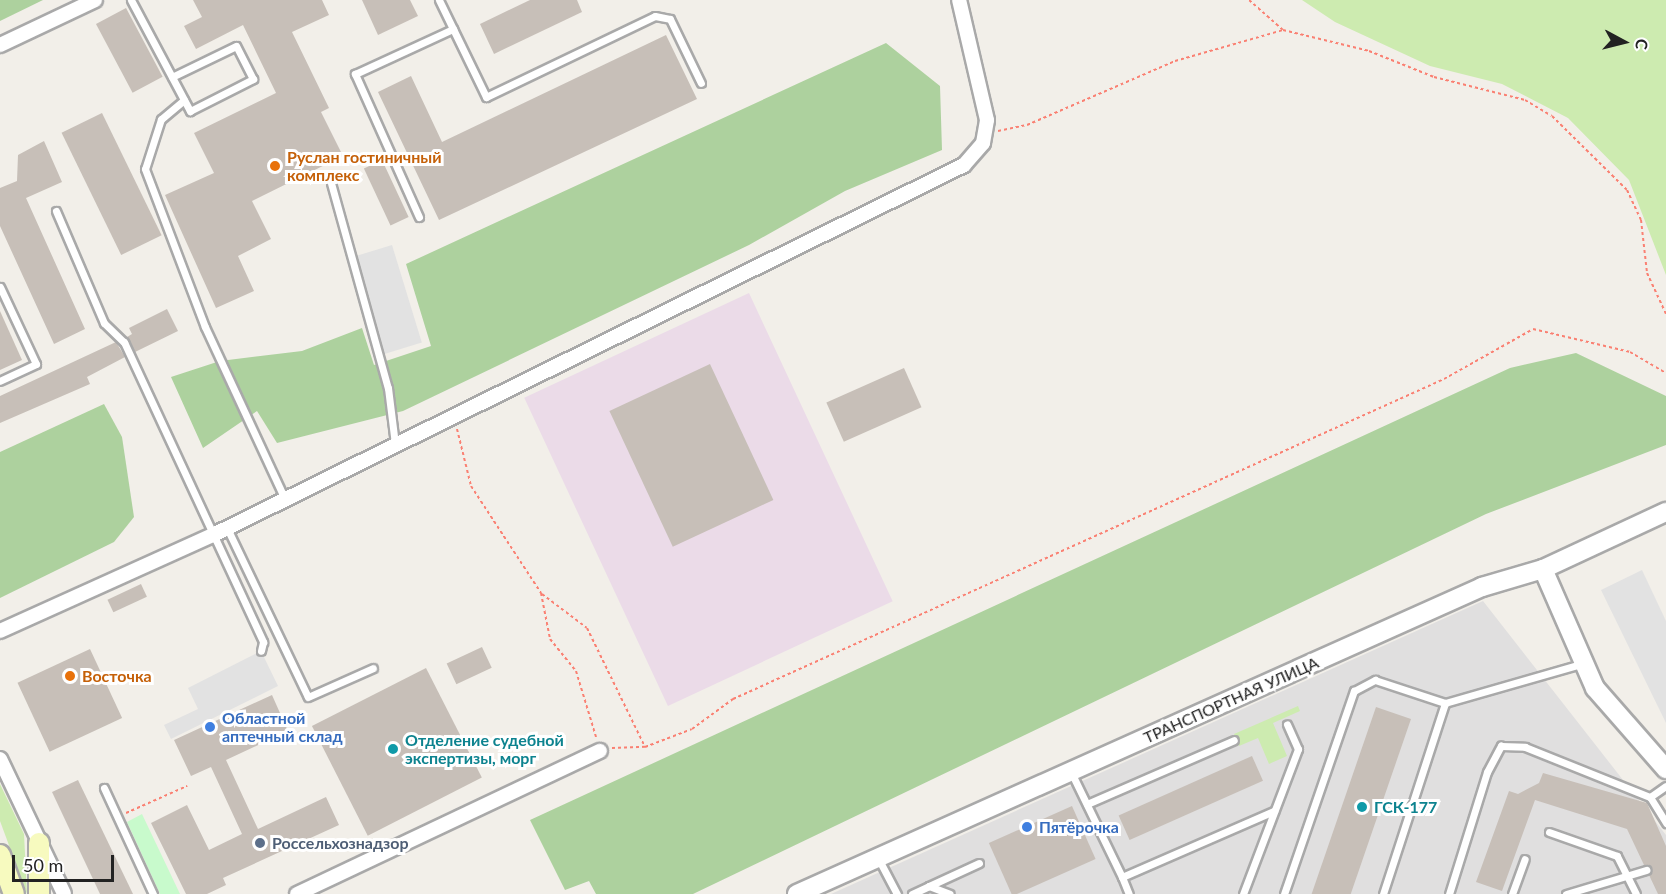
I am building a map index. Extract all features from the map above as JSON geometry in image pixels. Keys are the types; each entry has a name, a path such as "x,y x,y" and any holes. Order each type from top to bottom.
{"main road":[{"path":"39,843 39,894"},
{"path":"0,855 14,894"}],"street":[{"path":"0,45 95,0"},
{"path":"0,630 213,535 964,165 987,132 959,0"},
{"name":"ТРАНСПОРТНАЯ УЛИЦА","path":"797,894 1482,587 1543,569 1666,512"},
{"path":"1543,569 1581,664 1612,710 1666,769"},
{"path":"297,894 600,751"},
{"path":"0,759 64,894"}],"lane":[{"path":"131,0 190,111 253,79 236,46 172,77"},
{"path":"439,0 486,97 655,16 670,19 701,83"},
{"path":"420,217 356,74 453,29"},
{"path":"184,100 160,119 145,169 205,327 285,499"},
{"path":"331,183 388,388 395,444"},
{"path":"56,211 104,323 124,342 263,642 261,651"},
{"path":"0,287 36,364 0,381"},
{"path":"227,528 308,696 373,668"},
{"path":"1284,894 1354,691 1375,680 1445,704 1581,664"},
{"path":"1383,894 1445,704"},
{"path":"1243,894 1298,749 1287,724"},
{"path":"1087,804 1234,740"},
{"path":"1449,894 1487,772 1501,746 1525,747 1650,796 1666,824"},
{"path":"1071,772 1129,894"},
{"path":"1650,796 1666,786"},
{"path":"104,789 153,894"},
{"path":"1122,877 1274,811"},
{"path":"1549,832 1617,856 1636,894"},
{"path":"878,858 897,894"},
{"path":"1512,894 1525,859"},
{"path":"912,894 979,863"},
{"path":"1566,894 1628,878 1646,870"},
{"path":"929,886 950,894"}],"path":[{"path":"1249,0 1283,30 1369,51 1434,77 1526,100 1552,116 1627,190 1641,220 1647,273 1666,314"},
{"path":"987,132 1027,125 1175,61 1283,30"},
{"path":"541,593 550,639 576,671 600,751 645,747 692,729 733,699 825,656 1444,379 1533,329 1630,352 1666,373"},
{"path":"446,420 459,430 471,486 541,593 587,628 645,747"},
{"path":"117,817 188,786"}],"shaded area":[{"path":"392,245 422,343 379,356 349,258"},
{"path":"749,293 893,601 668,706 524,398"},
{"path":"1642,570 1666,621 1666,723 1601,590"},
{"path":"1483,601 1666,835 1666,894 831,894"},
{"path":"261,651 278,686 171,739 164,725 198,709 188,688"}],"green space":[{"path":"0,0 43,0 0,21"},
{"path":"1302,0 1666,0 1666,275 1629,180 1568,118 1502,84 1430,66 1335,22"},
{"path":"886,43 940,86 942,150 845,191 749,245 403,411 277,443 257,411 203,448 171,377 220,361 302,351 362,328 374,365 431,346 406,264"},
{"path":"1576,353 1666,396 1666,445 1486,514 693,894 596,894 589,881 565,890 530,820 1510,368"},
{"path":"104,404 122,437 134,517 114,542 0,598 0,452"},
{"path":"1298,706 1300,711 1273,723 1287,756 1269,764 1258,738 1239,746 1234,734"},
{"path":"0,784 24,834 27,894 0,821"},
{"path":"142,814 180,894 160,894 127,822"}],"building":[{"path":"193,0 322,0 329,15 292,32 329,108 321,112 343,156 252,201 271,239 238,256 254,291 216,308 165,195 214,173 194,133 276,93 243,25 196,49 184,26 202,17"},
{"path":"362,0 410,0 418,16 378,35"},
{"path":"530,0 577,0 582,12 494,54 480,24"},
{"path":"126,8 163,77 133,93 96,24"},
{"path":"666,35 697,99 439,220 378,92 411,76 442,142"},
{"path":"102,113 162,235 121,255 62,133"},
{"path":"44,141 62,182 26,198 85,329 54,344 0,226 0,188 17,181 18,155"},
{"path":"382,160 409,217 390,226 364,168"},
{"path":"167,309 178,331 135,352 127,337 132,334 129,328"},
{"path":"0,311 22,360 0,370"},
{"path":"116,342 125,357 87,377 90,384 0,423 0,396"},
{"path":"710,364 773,500 673,547 609,411"},
{"path":"904,368 921,407 844,442 826,403"},
{"path":"141,584 147,597 113,612 107,600"},
{"path":"482,647 492,668 456,684 447,663"},
{"path":"90,649 122,718 50,752 17,683"},
{"path":"426,668 482,778 368,836 312,726"},
{"path":"272,695 288,731 226,760 258,829 326,797 339,825 223,878 226,885 207,894 186,894 151,823 187,805 209,850 242,834 211,767 191,776 174,740"},
{"name":"ГСК-177","path":"1376,707 1411,719 1351,894 1312,894"},
{"path":"1252,756 1263,781 1130,840 1119,815"},
{"path":"1543,773 1647,803 1666,846 1666,894 1658,894 1649,875 1651,868 1644,865 1627,829 1535,800 1502,891 1476,882 1509,791 1518,794 1539,783"},
{"path":"78,780 133,894 100,894 52,792"},
{"path":"1072,806 1096,859 1017,894 1012,894 989,843"}],"place":[{"name":"Руслан гостиничный комплекс","path":"275,166"},
{"name":"Восточка","path":"70,676"},
{"name":"Областной аптечный склад","path":"210,727"},
{"name":"Отделение судебной экспертизы, морг","path":"393,749"},
{"name":"ГСК-177","path":"1362,807"},
{"name":"Пятёрочка","path":"1027,827"},
{"name":"Россельхознадзор","path":"260,843"}]}
